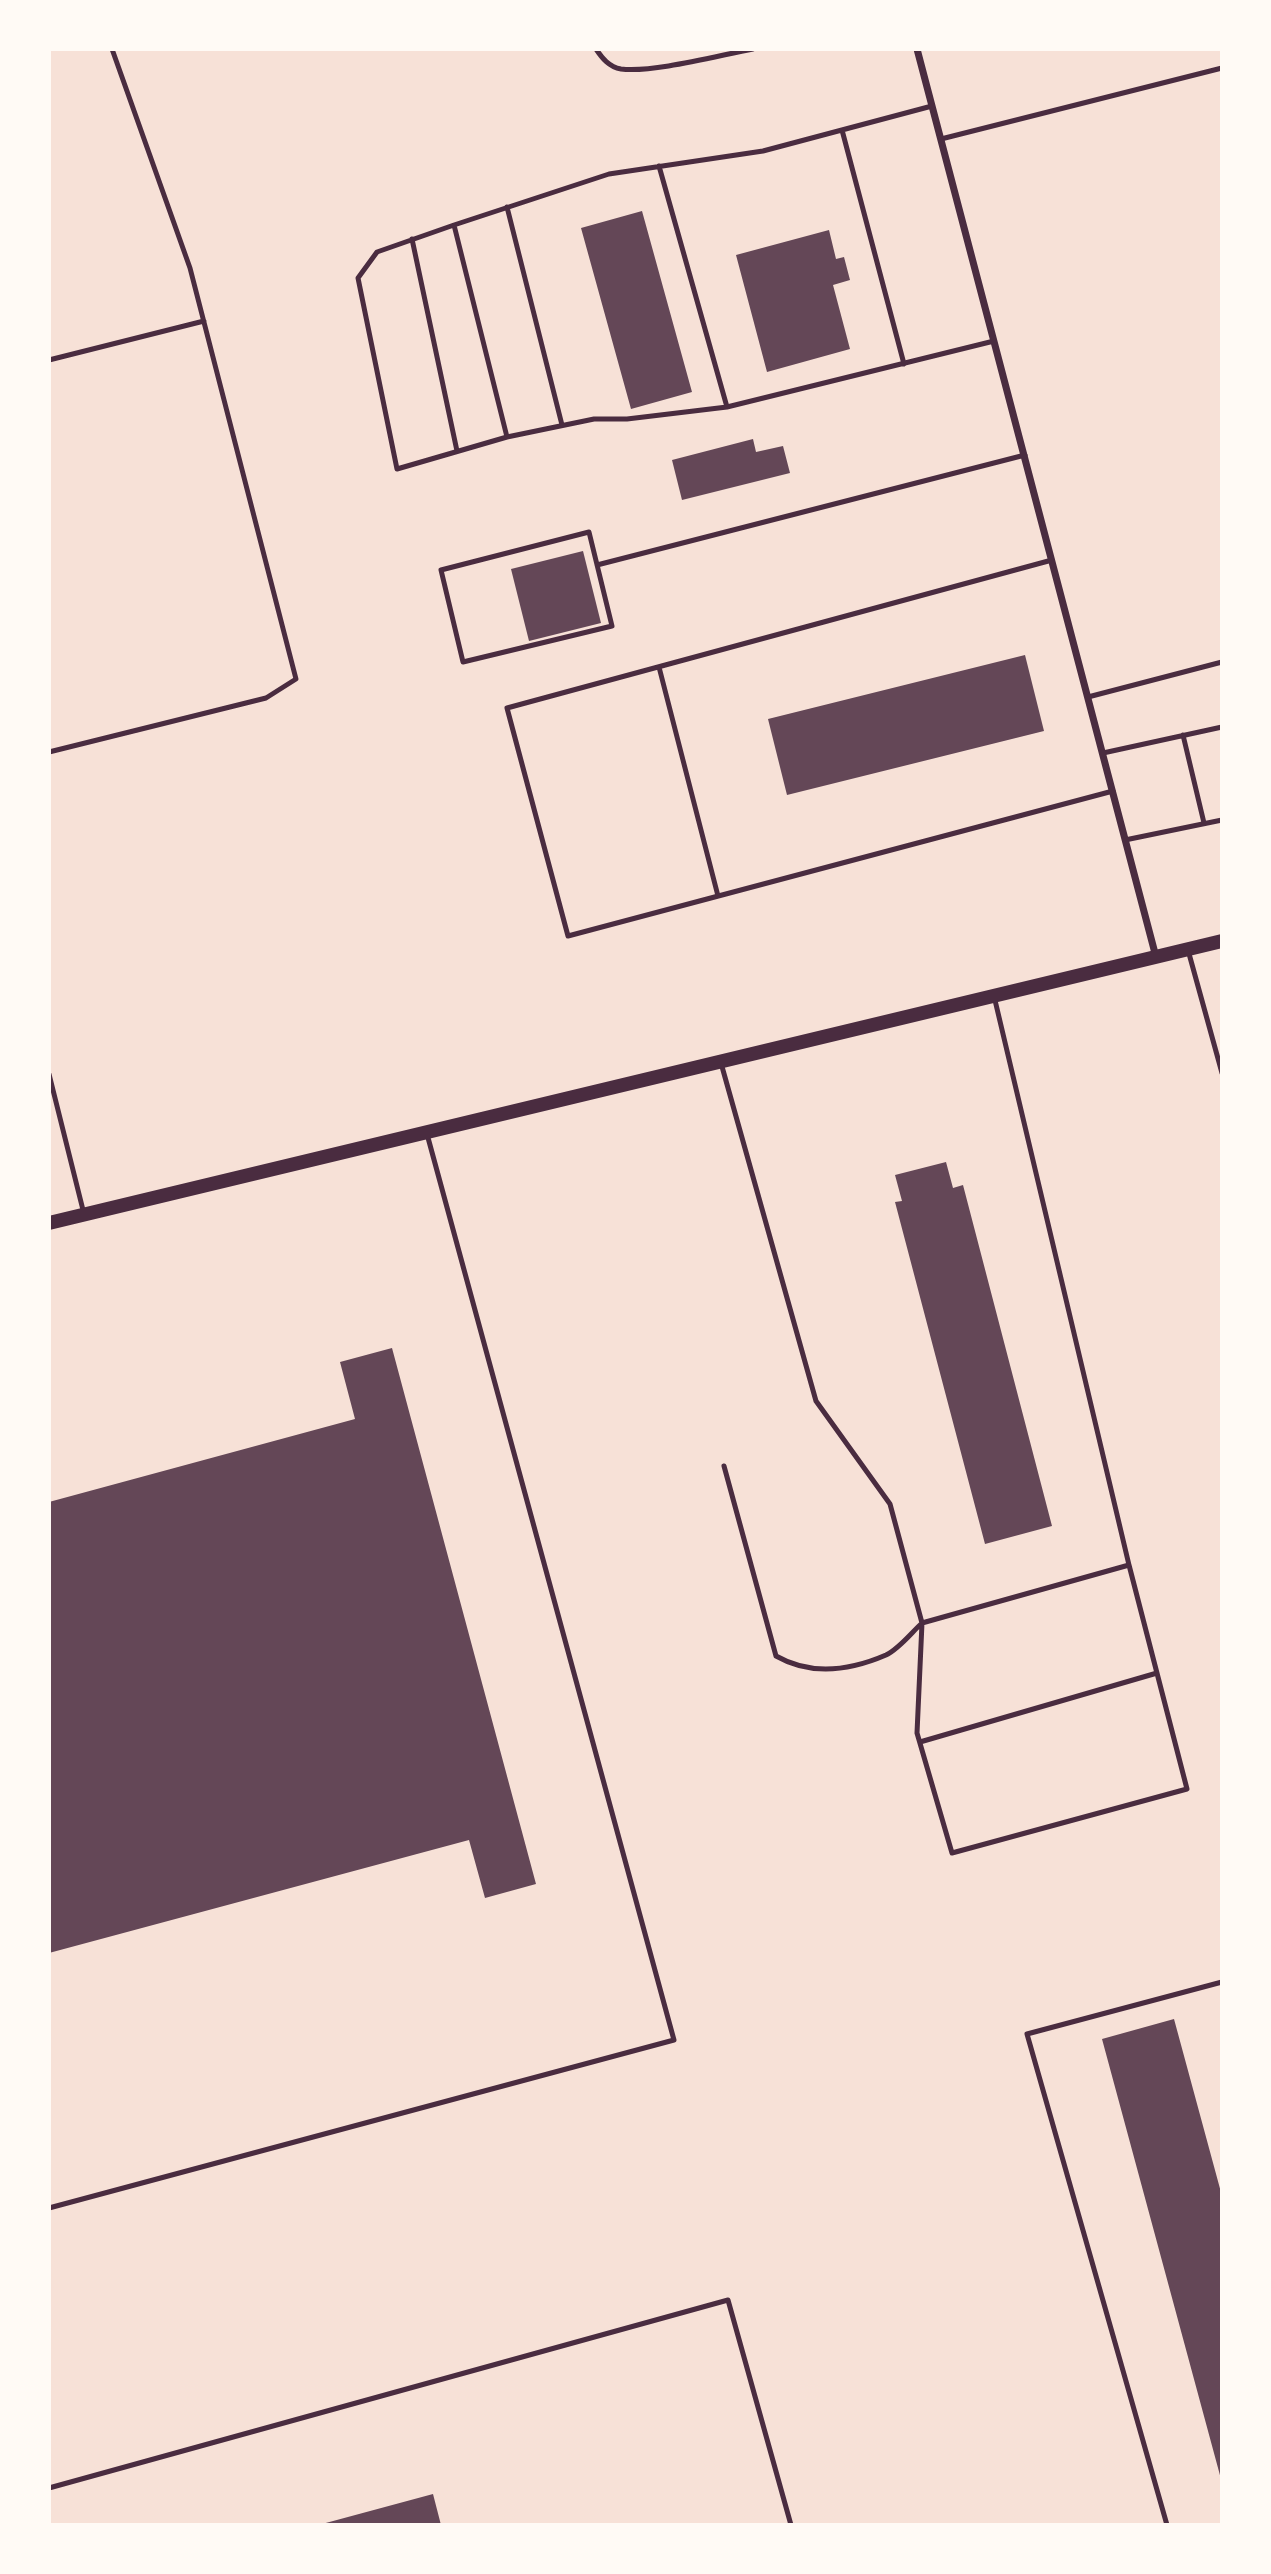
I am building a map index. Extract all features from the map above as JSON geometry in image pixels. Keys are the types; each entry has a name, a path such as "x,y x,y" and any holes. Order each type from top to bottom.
{"main road":[{"path":"49,1223 426,1130 1222,942"}],"street":[{"path":"917,49 1156,958"}],"lane":[{"path":"49,752 266,698 296,679 190,268 112,49"},
{"path":"596,49 611,66 621,69 683,62 753,49"},
{"path":"941,139 1222,68"},
{"path":"932,106 763,150 608,174 377,252 358,278 397,469 507,437 562,425 594,419 627,419 727,407 995,341"},
{"path":"842,130 904,364"},
{"path":"659,166 727,407"},
{"path":"508,207 562,425"},
{"path":"454,225 507,437"},
{"path":"412,239 457,451"},
{"path":"49,360 205,321"},
{"path":"597,565 1024,456"},
{"path":"589,532 597,565 612,626 463,662 440,570 589,532"},
{"path":"1052,560 507,708 568,936 1113,791"},
{"path":"1088,697 1222,662"},
{"path":"659,667 718,896"},
{"path":"1102,753 1222,727"},
{"path":"1183,735 1205,823"},
{"path":"1125,840 1222,820"},
{"path":"1188,950 1219,1047 1222,1073"},
{"path":"720,1060 816,1401 890,1504 922,1623 917,1733 952,1853 1187,1789 1129,1565 994,996"},
{"path":"49,1073 84,1214"},
{"path":"49,2208 674,2040 426,1130"},
{"path":"724,1465 776,1656 797,1668 828,1670 888,1655 922,1623 1129,1565"},
{"path":"919,1742 1157,1673"},
{"path":"1167,2525 1027,2034 1222,1982"},
{"path":"49,2488 728,2300 791,2525"}],"building":[{"path":"642,211 692,392 631,409 581,228"},
{"path":"829,230 836,259 844,257 850,280 833,285 850,349 767,372 736,255"},
{"path":"753,439 756,452 783,446 790,473 682,500 672,460"},
{"path":"583,551 601,623 529,641 511,569"},
{"path":"1025,655 1044,731 787,795 768,719"},
{"path":"946,1162 953,1188 963,1185 1052,1526 985,1544 895,1202 902,1201 895,1175"},
{"path":"392,1348 536,1884 485,1898 469,1840 49,1953 49,1502 355,1419 340,1362"},
{"path":"1174,2019 1222,2196 1221,2479 1102,2039"},
{"path":"433,2494 441,2525 322,2525 322,2524"}]}
